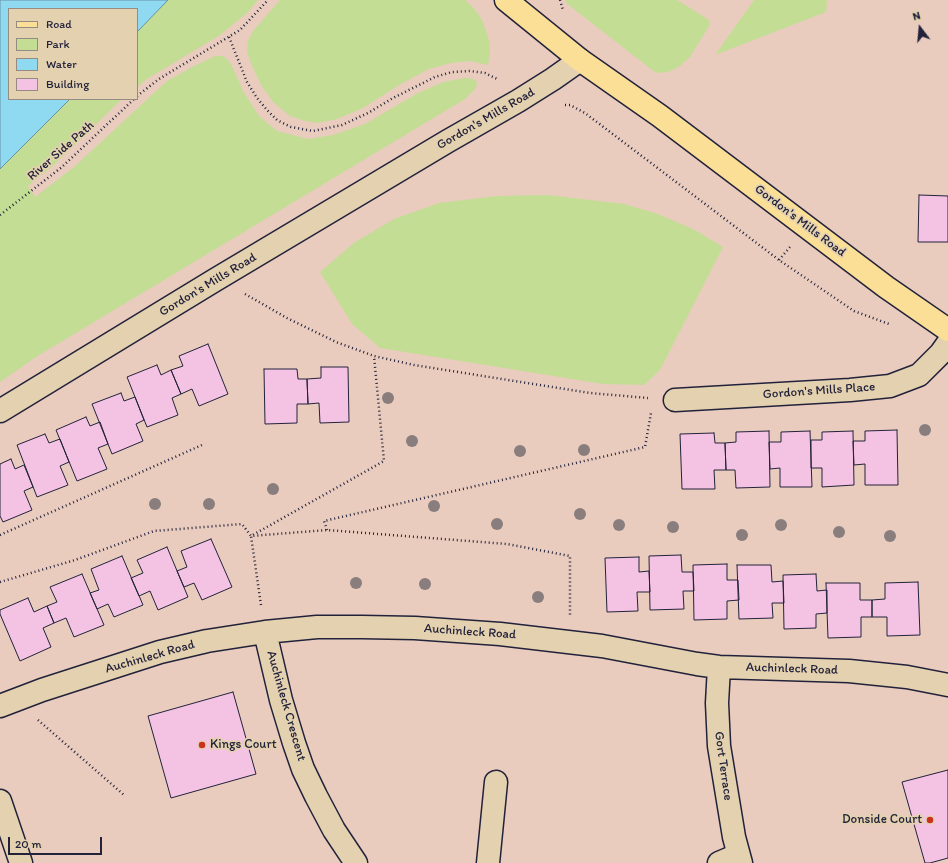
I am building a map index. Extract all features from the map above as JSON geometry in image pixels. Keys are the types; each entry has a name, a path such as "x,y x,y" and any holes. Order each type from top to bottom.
{"main road":[{"path":"506,0 580,60"},
{"name":"Gordon's Mills Road","path":"580,60 660,116 886,287 948,330"}],"street":[{"name":"Gordon's Mills Road","path":"0,412 215,280 448,141 518,102 580,60"},
{"name":"Gordon's Mills Place","path":"675,400 850,390 890,386 919,375 948,344"},
{"name":"Auchinleck Road","path":"7,703 42,690 160,652 207,641 265,632 317,627 407,628 500,634 609,647 720,667 850,671 907,677 948,685"},
{"name":"Auchinleck Crescent","path":"265,632 281,700 303,769 334,830 356,863"},
{"name":"Gort Terrace","path":"720,667 717,710 718,746 727,800 733,860"},
{"path":"488,863 496,782"},
{"path":"0,801 21,863"}],"path":[{"path":"138,95 159,79 240,30 268,0"},
{"path":"560,0 563,11"},
{"path":"229,37 247,82 257,98 277,120 291,127 313,131 342,125 368,113 393,98 435,77 452,72 470,71 485,73 503,82 518,102"},
{"name":"River Side Path","path":"0,215 62,167 133,100"},
{"path":"562,105 570,106 585,113 779,260 854,311 896,327"},
{"path":"215,280 247,295 287,318 336,342 374,356 414,365 590,393 675,400"},
{"path":"251,536 384,461 374,356"},
{"path":"327,530 324,521 645,447 653,398"},
{"path":"0,535 202,445"},
{"path":"0,582 75,560 154,531 242,524 251,536 265,632"},
{"path":"251,536 327,530 507,544 570,556 571,642"},
{"path":"7,703 124,795"}],"green space":[{"path":"168,0 258,0 248,12 220,35 147,79 138,86 138,31"},
{"path":"280,0 465,0 472,6 481,18 486,30 490,52 488,65 470,61 451,63 429,69 399,85 363,108 337,119 317,123 305,121 290,116 274,103 261,85 247,52 248,41 253,31"},
{"path":"566,0 677,0 706,18 709,21 709,26 690,57 679,67 668,72 656,73 566,3"},
{"path":"754,0 827,0 826,12 715,55"},
{"path":"215,56 223,56 229,61 243,91 259,116 277,131 308,139 333,135 365,124 418,93 443,82 465,78 474,79 477,82 476,88 465,99 36,357 0,382 0,169 69,100 121,100 54,165 28,186 35,197 74,167 167,81"},
{"path":"548,195 624,204 658,214 695,230 723,247 660,370 644,385 603,384 380,348 352,324 320,272 355,242 394,219 439,203 497,196"}],"water":[{"path":"0,0 168,0 138,31 138,8 8,8 8,100 69,100 0,169"}],"building":[{"path":"919,195 948,196 948,242 918,242"},
{"path":"208,344 228,394 199,406 192,389 181,394 171,370 183,366 179,356"},
{"path":"157,365 161,375 171,370 181,394 172,398 178,415 147,427 127,377"},
{"path":"321,367 348,367 349,422 320,423 319,403 308,404 307,379 321,378"},
{"path":"264,369 297,369 298,379 307,379 308,404 297,404 297,423 265,424"},
{"path":"121,393 124,401 135,397 144,420 136,424 143,441 112,454 92,404"},
{"path":"86,417 90,426 100,422 108,444 98,448 107,469 77,481 56,430"},
{"path":"897,430 898,485 865,485 865,464 854,465 853,441 865,441 865,431"},
{"path":"769,431 770,487 736,488 735,470 726,470 725,443 736,442 736,432"},
{"path":"810,431 812,487 780,487 780,468 770,469 769,442 781,442 781,432"},
{"path":"853,431 854,485 822,487 822,468 811,468 811,440 822,440 822,432"},
{"path":"714,433 715,443 725,443 726,470 714,470 715,489 682,489 680,434"},
{"path":"45,434 49,443 60,439 69,462 60,466 68,485 37,497 17,445"},
{"path":"11,459 15,469 24,465 33,487 24,491 32,510 3,522 0,516 0,464"},
{"path":"211,539 232,587 202,600 194,583 184,587 177,571 187,567 181,551"},
{"path":"167,547 188,597 158,610 150,591 139,596 131,578 143,573 137,560"},
{"path":"681,555 682,572 693,572 694,591 683,591 684,609 650,610 649,556"},
{"path":"122,556 143,605 114,617 108,604 97,609 90,593 99,590 91,569"},
{"path":"639,557 639,572 649,571 650,592 637,592 638,611 607,612 605,558"},
{"path":"727,564 727,580 738,580 739,600 727,601 727,619 694,620 693,565"},
{"path":"737,565 771,565 772,582 783,581 784,603 772,603 773,618 739,619"},
{"path":"82,574 104,625 74,637 66,618 54,623 47,606 57,602 50,587"},
{"path":"816,574 817,591 827,590 827,613 816,614 816,628 784,629 783,575"},
{"path":"918,582 920,635 887,636 887,617 872,617 872,600 885,599 885,583"},
{"path":"826,583 860,583 860,600 872,600 872,617 861,617 861,637 828,638"},
{"path":"28,598 34,612 47,606 54,623 43,628 51,647 20,661 0,614 0,610"},
{"name":"Kings Court","path":"233,692 256,774 171,798 148,716"},
{"name":"Donside Court","path":"948,770 948,858 925,863 902,782"}],"place":[{"name":"Kings Court","path":"202,745"},
{"name":"Donside Court","path":"930,820"}]}
